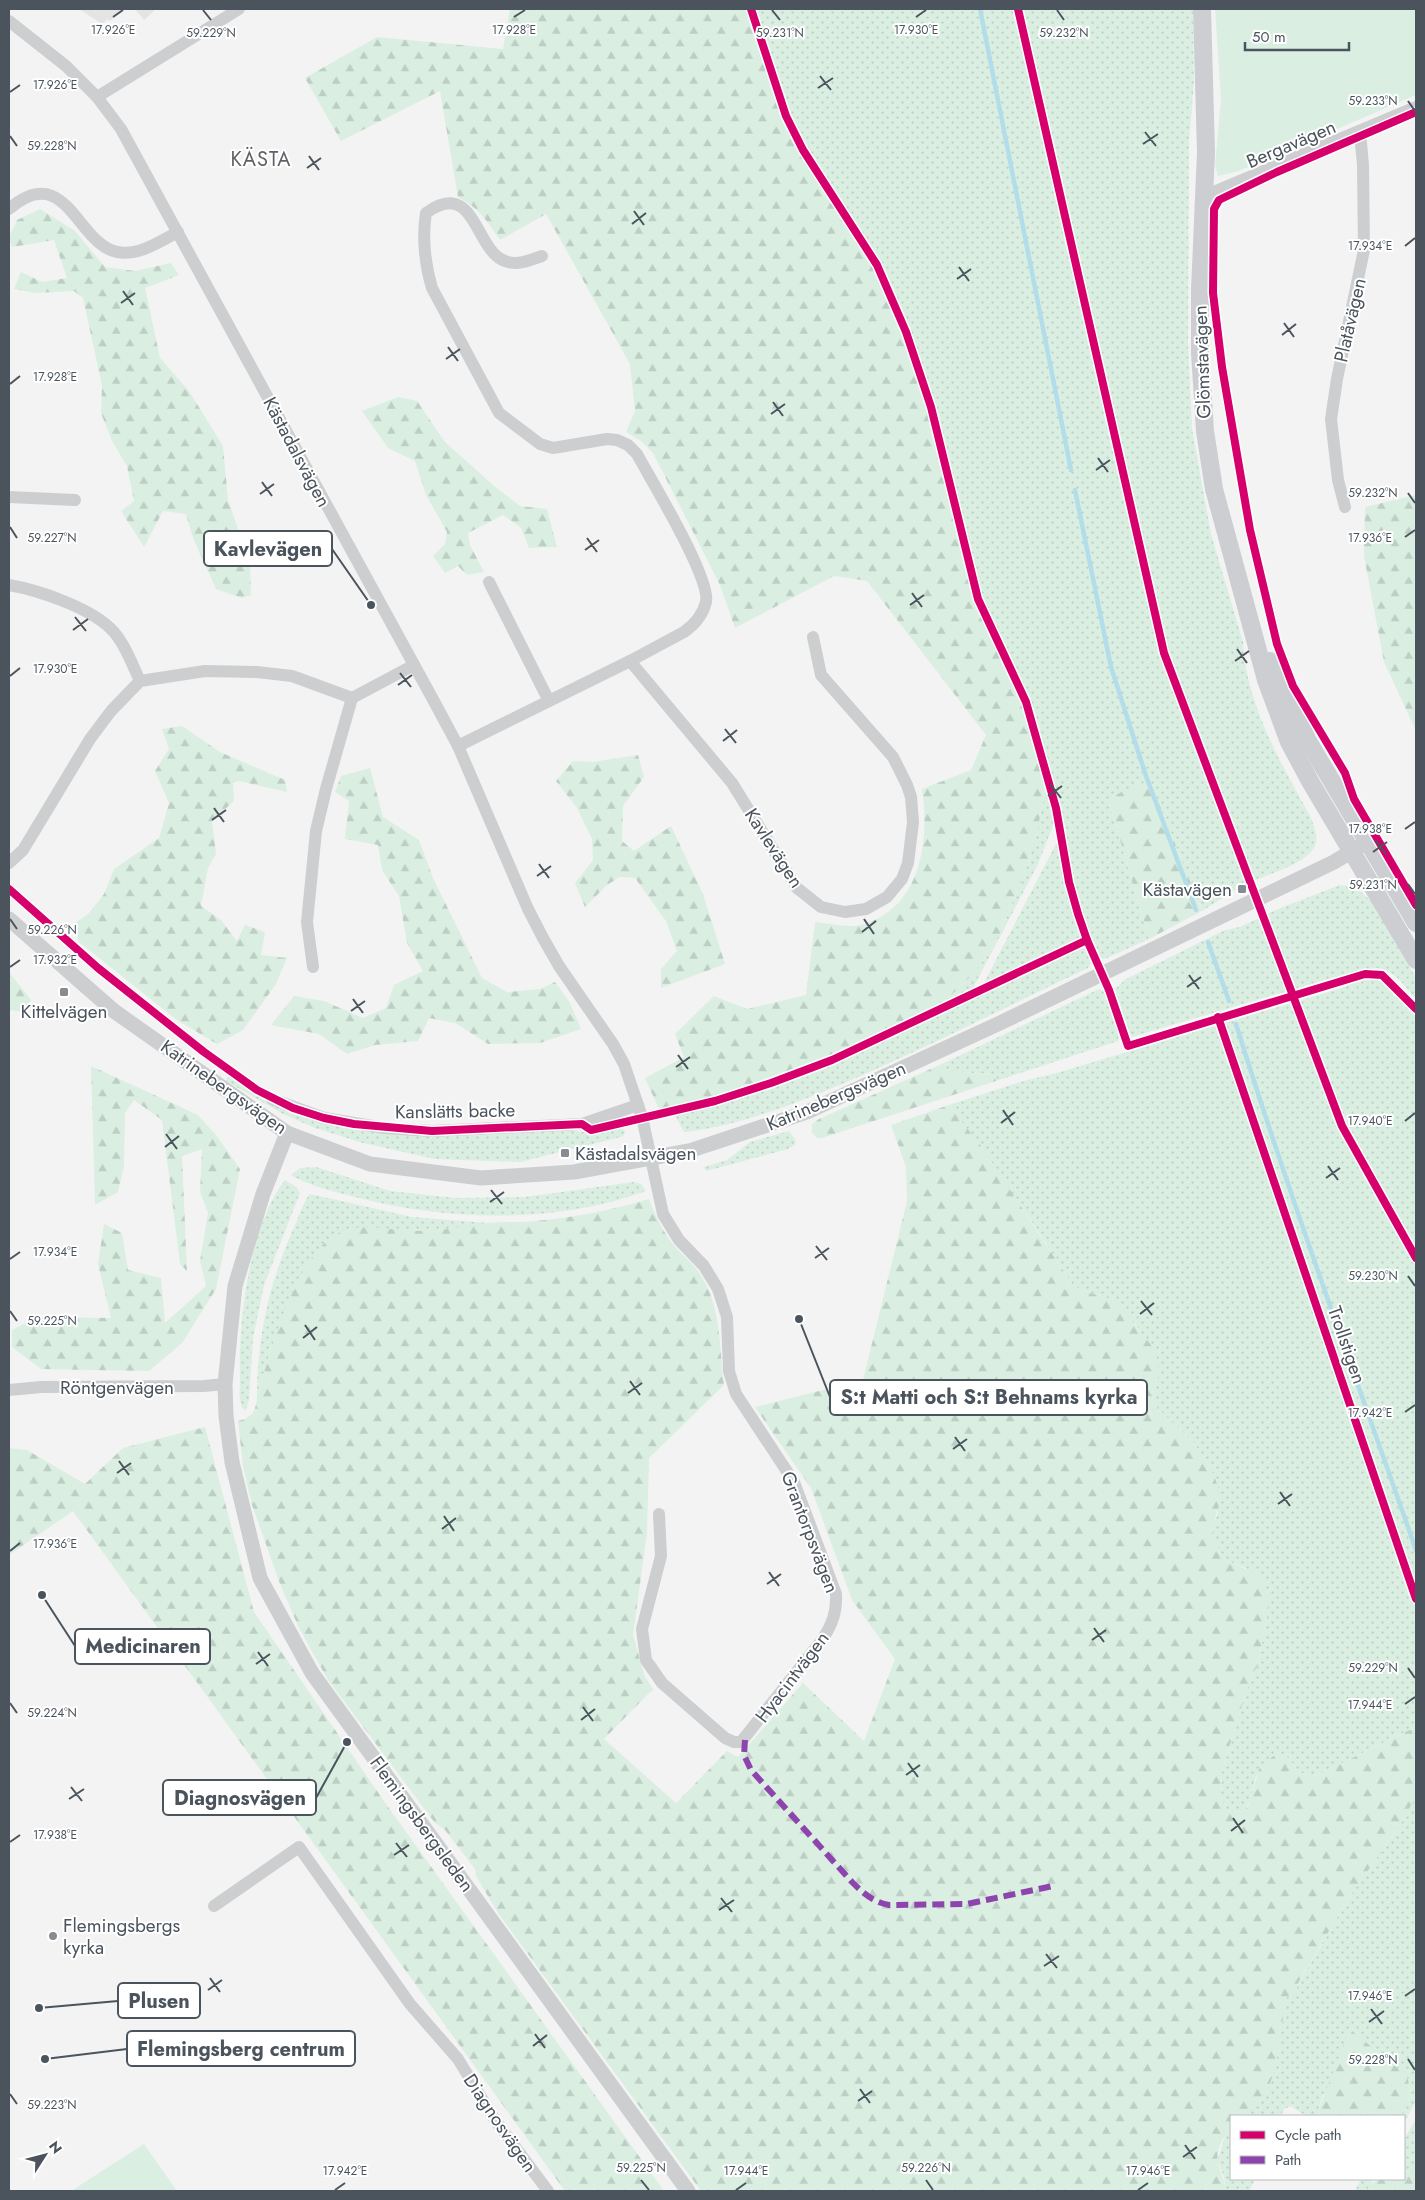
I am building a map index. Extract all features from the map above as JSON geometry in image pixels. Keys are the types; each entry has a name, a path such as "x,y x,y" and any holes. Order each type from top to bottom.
{"main road":[{"name":"Glömstavägen","path":"1202,9 1206,152 1200,290 1202,409 1214,489 1241,592 1286,697 1416,960"},
{"name":"Glömstavägen","path":"1360,846 1416,923"}],"street":[{"path":"96,97 237,10"},
{"name":"Kästadalsvägen","path":"9,21 66,66 96,97 121,129 458,746 528,909 559,966 613,1044 624,1064 638,1105 651,1159"},
{"name":"Bergavägen","path":"1204,196 1416,107"},
{"name":"Platåvägen","path":"1345,507 1338,480 1331,419 1337,379 1364,250 1363,165 1360,132"},
{"path":"9,209 31,196 45,195 58,200 71,210 104,248 118,252 131,253 146,249 178,232"},
{"path":"458,746 630,661 684,632 701,615 706,600 703,582 695,564 637,454 628,445 617,440 607,439 553,448 540,444 498,413 432,288 428,275 424,226 426,213 434,208 452,204 465,210 469,213 489,248 498,258 507,262 520,264 542,256"},
{"path":"9,497 75,500"},
{"path":"489,582 549,701"},
{"path":"9,585 21,587 66,603 100,620 111,629 124,646 140,681"},
{"name":"Kavlevägen","path":"630,661 732,783 797,888 822,907 839,912 855,911 878,903 895,890 902,878 908,863 913,822 911,797 902,772 893,757 821,675 813,637"},
{"path":"313,967 307,922 316,830 352,698 414,665"},
{"path":"9,864 23,850 90,738 111,710 140,681 205,671 257,672 292,676 352,698"},
{"name":"Katrinebergsvägen","path":"9,919 114,1011 287,1133 370,1164 480,1178 574,1172 689,1152 807,1112 1334,862 1360,846"},
{"name":"Kanslätts backe","path":"272,1099 316,1115 346,1122 385,1128 432,1131 582,1124 638,1105"},
{"name":"Flemingsbergsleden","path":"287,1133 263,1194 235,1286 225,1384 226,1416 232,1462 260,1578 312,1673 688,2191"},
{"name":"Grantorpsvägen","path":"651,1159 657,1192 666,1222 679,1240 704,1266 718,1289 727,1317 728,1356 732,1383 743,1408 794,1482 833,1584 836,1594 835,1612"},
{"name":"Röntgenvägen","path":"9,1390 40,1387 204,1386 225,1384"},
{"name":"Hyacintvägen","path":"659,1514 661,1556 642,1628 646,1660 662,1682 725,1738 734,1742 744,1740 822,1640 832,1624 835,1612"},
{"name":"Diagnosvägen","path":"214,1906 298,1847 410,2004 458,2059 495,2120 548,2191"}],"shaded area":[{"path":"79,9 124,9 110,21 108,19 102,24"},
{"path":"135,9 153,9 154,11 144,20"}],"green space":[{"path":"510,9 748,9 781,110 790,130 871,260 893,304 931,414 975,595 1025,709 1046,784 1029,861 1000,933 974,973 939,1007 859,1045 791,1073 697,1103 659,1109 645,1078 684,1057 675,1034 714,996 747,1009 806,995 815,922 844,926 861,925 881,917 897,904 909,889 922,851 924,809 922,789 971,770 986,735 867,581 834,576 735,628 720,585 653,453 641,441 626,432 635,411 630,364 546,214 500,240 477,210 458,197 440,91 341,141 305,78 377,37 503,49"},
{"path":"755,9 1193,9 1194,82 1189,141 1188,343 1192,429 1211,534 1243,642 1251,688 1267,733 1310,816 1316,831 1316,839 1315,846 1302,860 1238,888 1202,911 1200,904 1121,792 1108,799 1149,939 1107,958 1102,959 1096,952 1077,902 1059,806 1031,710 1021,681 983,602 934,408 901,313 871,248 793,125"},
{"path":"1215,9 1416,9 1416,95 1239,171 1218,176 1215,166 1221,99"},
{"path":"40,209 75,231 105,267 135,271 171,263 179,275 145,288 160,358 189,391 223,446 228,500 250,563 251,595 242,598 216,589 193,538 186,514 163,511 144,547 121,511 134,501 127,466 113,443 101,413 102,386 83,298 74,291 35,293 14,289 21,272 42,282 67,278 54,240 12,247 9,237 17,220"},
{"path":"398,397 417,401 445,442 493,485 520,506 547,509 557,547 529,548 521,528 503,515 468,533 470,545 484,572 467,575 458,566 445,573 433,556 445,544 447,532 426,495 415,461 388,448 362,411"},
{"path":"1416,495 1416,731 1384,662 1364,556 1365,507"},
{"path":"182,726 220,752 285,780 287,792 239,781 233,783 234,801 212,821 216,854 208,868 201,906 221,920 237,941 245,925 265,932 261,955 287,958 276,984 243,1030 217,1044 177,1020 79,942 73,925 89,913 104,894 114,869 159,838 169,803 155,771 169,749 162,729"},
{"path":"638,755 644,777 623,806 622,841 634,851 671,826 703,894 725,964 661,988 661,969 677,951 666,921 635,878 620,877 607,885 585,907 575,883 593,860 592,839 577,808 556,781 573,761 593,762"},
{"path":"370,768 383,817 419,840 433,878 482,978 507,992 540,989 555,982 570,1003 581,1029 540,1043 488,1044 455,1023 429,1018 418,1041 375,1045 347,1054 319,1034 271,1025 294,996 324,1001 363,1018 386,1008 394,985 423,971 407,943 399,896 382,870 378,845 345,839 349,801 335,792 341,776"},
{"path":"1144,783 1152,786 1202,911 1149,939 1108,799 1135,785"},
{"path":"1046,784 1052,801 1054,823 1038,864 973,988 939,1007 974,973 1000,933 1029,861"},
{"path":"1058,840 1066,887 1082,937 1001,978 984,983"},
{"path":"1340,885 1356,887 1372,902 1416,978 1416,999 1393,974 1375,968 1325,980 1132,1037 1115,989 1126,979 1225,930 1240,927 1278,909"},
{"path":"1081,947 1087,951 1091,962 1088,968 844,1083 778,1109 711,1128 684,1132 676,1117 760,1091 826,1066"},
{"path":"9,972 31,1000 23,1012 9,1010"},
{"path":"1365,978 1374,978 1388,985 1416,1017 1416,1727 1313,1777 1300,1772 1286,1756 1256,1776 1245,1811 1231,1812 1226,1809 1221,1798 1222,1770 1249,1683 1258,1664 1270,1600 1246,1568 1225,1560 1213,1539 1214,1522 1218,1513 1210,1466 1192,1441 1158,1409 1153,1400 1159,1373 1139,1329 1114,1300 1081,1290 1072,1284 1030,1219 949,1105 1020,1082 1060,1072 1342,988"},
{"path":"1099,989 1104,991 1114,1016 1118,1030 1118,1041 996,1081 994,1074 954,1072 946,1069 944,1063"},
{"path":"944,1063 946,1069 954,1072 994,1074 996,1081 822,1138 817,1138 812,1133 812,1124 819,1119"},
{"path":"91,1066 198,1115 216,1135 240,1169 216,1289 182,1343 149,1371 41,1369 12,1347 12,1330 37,1317 111,1318 98,1264 104,1224 122,1233 128,1270 161,1278 165,1323 206,1286 200,1261 208,1213 200,1192 202,1149 182,1156 187,1271 180,1264 162,1120 134,1100 125,1113 124,1166 118,1192 95,1205"},
{"path":"229,1076 268,1100 446,1136 568,1130 590,1133 620,1128 625,1131 621,1137 520,1162 435,1159 363,1143 315,1128 285,1115 226,1081"},
{"path":"949,1105 984,1150 1072,1284 1081,1290 1114,1300 1151,1345 1157,1356 1159,1373 1153,1400 1158,1409 1192,1441 1210,1466 1221,1497 1214,1522 1213,1539 1225,1560 1258,1574 1265,1584 1270,1600 1258,1664 1249,1683 1222,1770 1221,1798 1226,1809 1231,1812 1244,1811 1248,1807 1260,1766 1275,1755 1286,1756 1300,1772 1313,1777 1416,1727 1415,1798 1400,1825 1348,1899 1297,1985 1296,1991 1286,1998 1272,2079 1257,2106 1246,2115 1230,2115 1230,2131 1220,2145 1217,2159 1226,2191 701,2191 498,1913 476,1876 475,1869 445,1830 435,1823 328,1680 299,1628 280,1584 252,1505 243,1466 238,1421 247,1418 255,1409 257,1396 276,1333 294,1288 305,1267 318,1250 332,1237 341,1232 361,1227 423,1231 494,1222 549,1220 621,1207 649,1199 668,1238 698,1270 707,1287 716,1314 724,1385 649,1458 647,1533 633,1635 645,1677 653,1689 604,1739 676,1803 727,1751 738,1757 803,1683 864,1741 895,1659 852,1600 811,1488 755,1407 863,1380 907,1201 906,1167 891,1125"},
{"path":"789,1131 796,1141 795,1145 788,1149 706,1171 704,1167 727,1160 750,1142"},
{"path":"316,1167 390,1191 455,1198 525,1197 634,1182 641,1184 646,1191 612,1202 540,1214 467,1215 394,1206 315,1186 291,1175 300,1168"},
{"path":"285,1180 296,1187 300,1193 264,1285 253,1338 249,1400 246,1410 241,1406 240,1398 240,1356 241,1330 248,1275 262,1222"},
{"path":"310,1194 412,1217 489,1223 442,1231 412,1231 323,1245 310,1262 290,1298 282,1317 257,1396 262,1330 272,1287 286,1246 303,1205"},
{"path":"205,1427 254,1612 386,1804 664,2191 565,2191 73,1511 9,1555 9,1448 27,1450 85,1484 123,1448"},
{"path":"1416,1795 1416,2101 1405,2121 1405,2115 1401,2115 1411,2094 1408,2081 1323,2095 1318,2111 1319,2115 1304,2115 1291,2106 1284,2109 1281,2115 1246,2115 1258,2105 1286,1998 1296,1991 1297,1986 1348,1899 1400,1825"},
{"path":"1353,2032 1407,2075 1411,2094 1401,2115 1319,2115 1318,2111 1347,2036"},
{"path":"1416,2119 1416,2171 1405,2175 1405,2137"},
{"path":"1230,2131 1230,2180 1254,2180 1249,2191 1226,2191 1224,2176 1217,2161 1226,2134"},
{"path":"144,2144 177,2191 71,2191"},
{"path":"1416,2171 1416,2191 1367,2191 1371,2183 1379,2180 1405,2180 1405,2175"},
{"path":"1360,2180 1372,2180 1367,2191 1355,2191"}],"waterway":[{"path":"980,9 1071,470"},
{"path":"1075,490 1111,667 1146,776 1196,910"},
{"path":"1208,942 1229,1001"},
{"path":"1236,1024 1301,1222 1416,1550"}],"marked path":[{"path":"745,1740 744,1755 751,1770 852,1882 878,1902 889,1905 967,1904 1053,1886"}],"cycle path":[{"path":"751,9 786,116 803,150 877,265 906,332 931,407 978,599 1026,702 1056,808 1069,882 1078,914 1109,990 1128,1046 1365,974 1382,975 1416,1009"},
{"path":"1018,9 1164,653 1342,1126 1416,1258"},
{"path":"1416,112 1277,172 1219,200 1214,209 1213,293 1222,367 1250,530 1277,644 1293,686 1345,773 1354,799 1416,905"},
{"path":"9,889 98,968 204,1052 257,1090 293,1108 324,1118 354,1124 432,1131 582,1124 591,1130 715,1101 771,1083 832,1060 1087,940"},
{"name":"Trollstigen","path":"1218,1017 1416,1599"}],"place":[{"name":"Kavlevägen","path":"371,605"},
{"name":"Kästavägen","path":"1242,889"},
{"name":"Kittelvägen","path":"64,992"},
{"name":"Kästadalsvägen","path":"565,1153"},
{"name":"S:t Matti och S:t Behnams kyrka","path":"799,1319"},
{"name":"Medicinaren","path":"42,1595"},
{"name":"Diagnosvägen","path":"347,1742"},
{"name":"Flemingsbergs kyrka","path":"53,1936"},
{"name":"Plusen","path":"39,2008"},
{"name":"Flemingsberg centrum","path":"45,2059"}],"district":[{"name":"KÄSTA","path":"261,159"}]}
